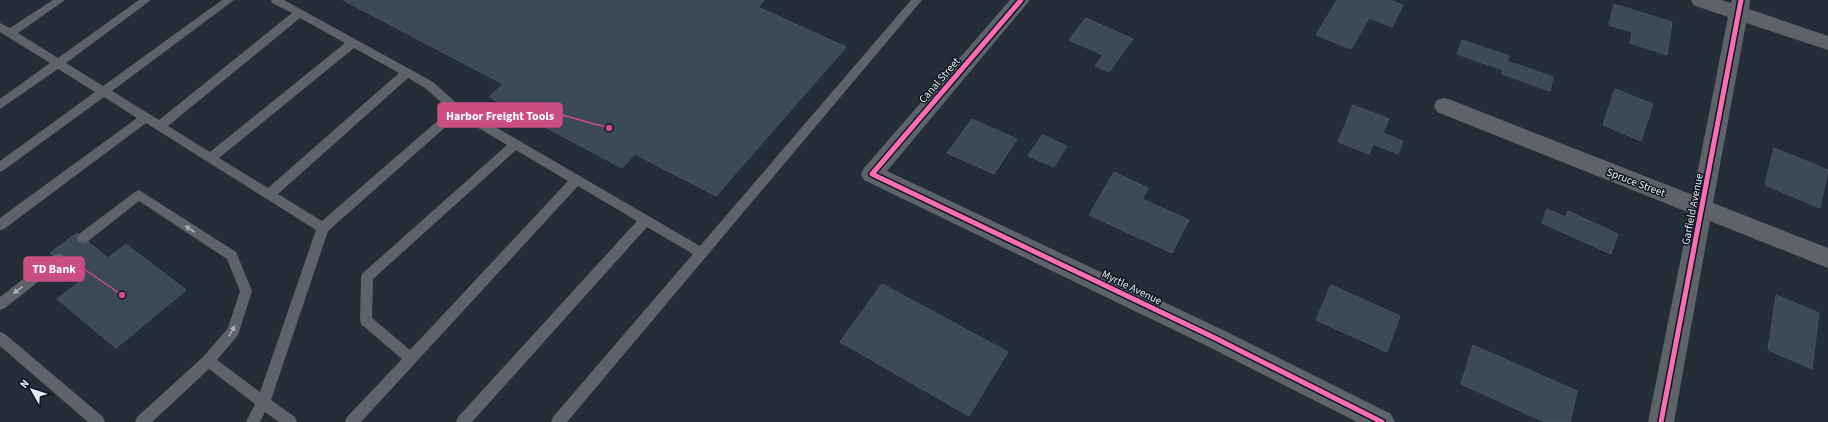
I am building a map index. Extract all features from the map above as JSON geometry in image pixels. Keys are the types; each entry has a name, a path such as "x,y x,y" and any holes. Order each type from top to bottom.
{"street":[{"name":"Canal Street","path":"872,174 1021,0"},
{"path":"1700,0 1740,7 1828,43"},
{"name":"Garfield Avenue","path":"1661,422 1703,208 1740,7"},
{"name":"Spruce Street","path":"1444,106 1828,258"},
{"name":"Myrtle Avenue","path":"872,174 1213,337 1382,422"}],"lane":[{"path":"11,33 60,0"},
{"path":"0,105 146,0"},
{"path":"0,167 229,0"},
{"path":"276,0 429,85 457,110 702,253"},
{"path":"558,422 917,0"},
{"path":"160,126 300,13"},
{"path":"0,27 323,228"},
{"path":"210,158 353,43"},
{"path":"269,194 407,73"},
{"path":"252,422 263,402 323,228 457,110"},
{"path":"0,225 146,117"},
{"path":"411,359 366,320 367,277 515,144"},
{"path":"352,422 576,180"},
{"path":"84,238 139,195 232,256 246,291 233,331 208,362 142,422"},
{"path":"462,422 646,220"},
{"path":"0,304 58,259"},
{"path":"0,338 98,422"},
{"path":"208,362 290,422"}],"building":[{"path":"343,0 764,0 758,7 846,47 716,196 635,154 622,168 489,97 503,84"},
{"path":"1337,0 1390,0 1403,5 1392,27 1369,18 1351,49 1316,35"},
{"path":"1614,4 1672,22 1667,55 1630,43 1632,32 1609,25"},
{"path":"1086,18 1133,39 1109,72 1095,66 1103,55 1069,40"},
{"path":"1462,40 1509,56 1507,61 1553,77 1550,91 1502,74 1503,70 1457,54"},
{"path":"1615,89 1653,104 1641,141 1603,125"},
{"path":"1353,105 1389,119 1383,133 1403,141 1398,154 1373,144 1369,154 1338,142"},
{"path":"972,119 1017,139 994,174 947,153"},
{"path":"1042,135 1067,146 1054,167 1028,156"},
{"path":"1774,148 1828,170 1820,208 1765,185"},
{"path":"1114,172 1148,188 1142,199 1189,220 1172,253 1089,215"},
{"path":"1547,209 1565,217 1568,211 1618,234 1611,254 1542,223"},
{"path":"77,233 108,258 126,244 186,290 116,348 57,299 83,279 50,253"},
{"path":"882,284 1008,352 969,416 840,342"},
{"path":"1331,285 1400,316 1387,352 1316,320"},
{"path":"1776,295 1819,313 1812,369 1768,350"},
{"path":"1473,345 1577,391 1570,422 1545,422 1461,384"}],"cycle path":[{"path":"1021,0 872,174 1213,337 1382,422"},
{"path":"1661,422 1741,0"}],"place":[{"name":"Harbor Freight Tools","path":"609,128"},
{"name":"TD Bank","path":"122,295"}]}
